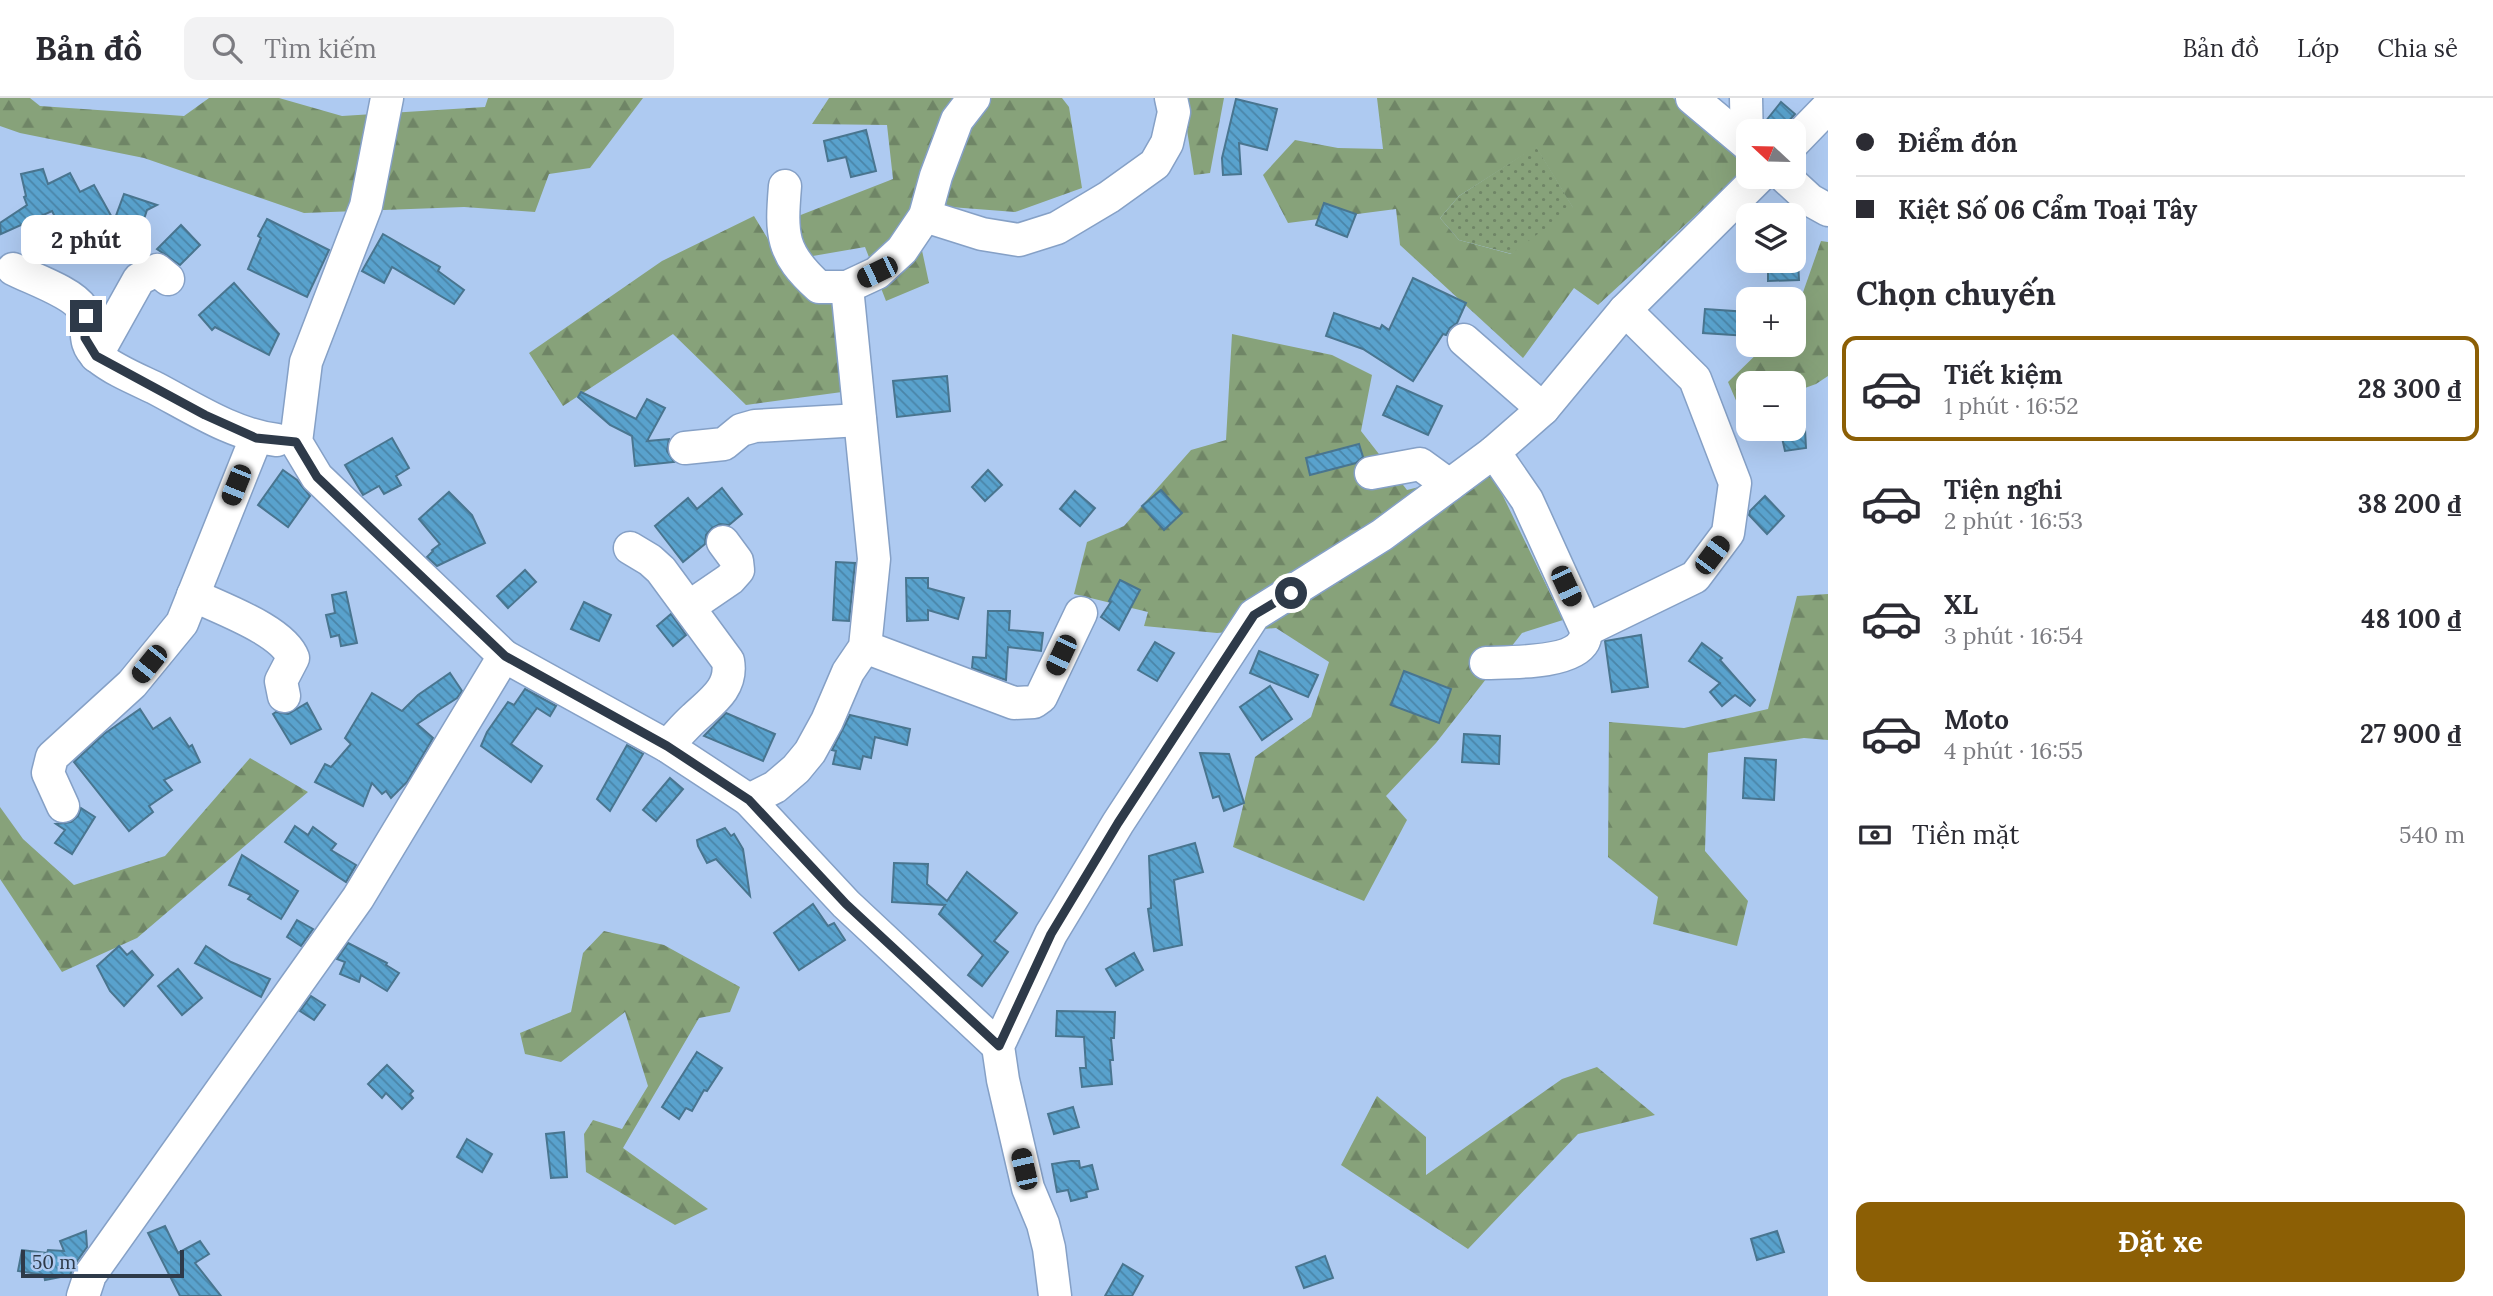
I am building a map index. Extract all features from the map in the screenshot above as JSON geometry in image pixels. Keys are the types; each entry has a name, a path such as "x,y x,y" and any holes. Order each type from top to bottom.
{"street":[{"path":"387,98 366,206 306,362 296,442 317,477 505,656 667,746 749,800 846,904 999,1046"},
{"path":"925,216 982,234 1019,240 1057,228 1109,197 1155,164 1167,143 1174,112 1171,98"},
{"path":"1692,98 1736,134"},
{"path":"1746,98 1747,119"},
{"path":"785,186 782,216 786,249 799,269 819,287 847,287 877,272 902,250 925,216 936,176 962,105"},
{"path":"1806,130 1828,107"},
{"path":"1055,1296 1049,1248 1043,1224 1028,1188 1003,1080 999,1046 1051,934 1118,823 1254,615 1382,535 1494,452 1543,409 1625,310 1747,189"},
{"path":"1798,189 1810,200 1828,209"},
{"path":"13,270 74,299 82,307 86,316 85,338 96,356 205,415 256,438 296,442"},
{"path":"96,356 139,279 157,270 168,279"},
{"path":"749,800 775,787 796,769 810,752 848,672 865,647 874,559 847,287"},
{"path":"1587,630 1695,577 1728,533 1735,484 1695,379 1625,310"},
{"path":"1464,340 1543,409"},
{"path":"685,448 724,444 741,430 755,426 860,420"},
{"path":"63,806 48,773 52,757 132,684 182,623 256,438"},
{"path":"1486,663 1535,661 1570,654 1584,641 1587,630 1527,500 1494,452"},
{"path":"1370,473 1420,464 1449,485"},
{"path":"689,607 730,579 738,570 737,561 723,542"},
{"path":"630,548 662,570 728,661 730,670 718,697 667,746"},
{"path":"193,595 271,634 290,649 293,658 281,681 284,696"},
{"path":"865,647 1014,703 1034,702 1041,697 1081,613"},
{"path":"83,1296 90,1275 358,898 505,656"}],"green space":[{"path":"0,98 30,98 40,106 184,116 209,98 279,98 342,116 485,107 488,98 643,98 590,168 549,174 535,212 464,207 304,213 144,158 20,133 0,126"},
{"path":"829,98 1062,98 1069,107 1082,188 1015,212 912,204 929,283 886,301 865,247 807,257 793,218 893,179 887,125 812,124"},
{"path":"1182,98 1224,98 1210,173 1194,175"},
{"path":"1377,98 1673,98 1736,150 1736,178 1598,305 1574,288 1523,358 1400,245 1396,209 1288,223 1263,175 1295,140 1338,148 1383,149","holes":["1536,147 1573,208 1511,254 1459,240 1440,218 1459,196"]},
{"path":"1536,146 1574,209 1512,254 1459,240 1440,218 1459,196"},
{"path":"754,216 800,292 836,303 842,392 746,405 673,334 563,406 529,353 662,261"},
{"path":"1821,241 1828,242 1828,376 1806,388 1806,371 1739,371 1754,357 1806,357 1805,287"},
{"path":"1232,334 1332,355 1372,375 1361,431 1407,490 1490,469 1563,620 1522,633 1436,743 1386,796 1407,820 1364,901 1233,847 1255,757 1311,717 1329,662 1276,628 1217,633 1144,626 1148,612 1074,594 1087,542 1124,526 1191,450 1226,440"},
{"path":"1736,374 1736,400 1728,382"},
{"path":"1828,594 1828,740 1804,738 1708,753 1705,851 1748,901 1737,946 1653,924 1658,897 1608,857 1609,722 1684,728 1768,709 1797,596"},
{"path":"250,758 308,792 137,938 62,972 0,879 0,807 23,839 74,885 165,856"},
{"path":"604,931 664,945 740,987 730,1012 699,1018 623,1148 708,1209 675,1225 586,1172 584,1134 593,1120 622,1129 648,1086 625,1012 561,1062 525,1054 520,1033 571,1012 583,953"},
{"path":"1597,1067 1655,1115 1578,1134 1468,1249 1341,1165 1377,1096 1426,1137 1426,1175 1562,1079"}],"building":[{"path":"1236,99 1277,109 1267,150 1239,143 1241,174 1223,175 1222,158"},
{"path":"1781,102 1795,114 1791,119 1767,119"},
{"path":"866,130 876,171 851,177 846,157 828,161 824,141"},
{"path":"43,169 48,184 70,173 80,192 94,185 114,221 124,194 157,205 147,210 130,262 109,253 123,222 71,248 52,211 1,234 0,223 27,205 21,174"},
{"path":"1324,203 1356,214 1347,237 1316,225"},
{"path":"267,219 329,250 307,297 248,269 261,238 258,236"},
{"path":"181,225 200,245 180,265 157,249"},
{"path":"383,234 440,267 438,271 464,290 454,304 392,267 384,283 362,271"},
{"path":"1768,273 1799,273 1799,280 1768,281"},
{"path":"1413,278 1466,303 1457,323 1446,335 1443,334 1413,381 1363,349 1326,336 1334,313 1380,329 1382,325 1389,330"},
{"path":"234,283 279,334 269,355 215,327 212,330 199,315"},
{"path":"1705,309 1736,311 1736,335 1703,333"},
{"path":"947,376 950,411 897,417 893,381"},
{"path":"1397,386 1442,406 1428,435 1383,415"},
{"path":"581,392 636,419 647,399 665,408 647,441 669,439 667,451 674,462 635,466 632,436 610,425 578,397"},
{"path":"392,438 409,468 396,476 401,485 384,494 379,486 363,495 345,465"},
{"path":"1783,441 1806,441 1806,448 1785,451"},
{"path":"1359,444 1363,457 1356,463 1310,475 1306,458"},
{"path":"283,470 297,480 310,496 288,527 258,505"},
{"path":"988,470 1002,485 985,501 972,487"},
{"path":"722,488 742,514 729,525 720,524 712,528 706,535 705,544 683,562 655,526 688,498 697,509"},
{"path":"1161,490 1182,513 1164,530 1142,506"},
{"path":"1075,491 1095,508 1080,526 1060,509"},
{"path":"449,492 472,515 485,543 437,566 427,557 440,544 419,519"},
{"path":"1765,496 1784,516 1767,534 1749,515"},
{"path":"836,562 855,563 849,621 833,620"},
{"path":"525,570 536,582 508,608 497,596"},
{"path":"906,578 928,578 928,588 964,598 958,619 928,610 928,620 907,621"},
{"path":"1120,580 1140,590 1119,630 1101,617"},
{"path":"346,592 357,643 341,646 339,635 331,637 326,615 335,613 332,595"},
{"path":"584,602 611,615 599,641 571,629"},
{"path":"988,611 1010,611 1009,630 1043,633 1041,651 1008,647 1006,680 972,668 973,657 986,658"},
{"path":"671,614 686,635 673,646 657,626"},
{"path":"1641,635 1648,687 1612,692 1605,641"},
{"path":"1155,642 1174,653 1157,681 1138,670"},
{"path":"1702,643 1722,658 1720,660 1755,700 1750,706 1735,695 1722,706 1710,692 1720,683 1689,661"},
{"path":"1259,651 1318,675 1308,697 1250,673"},
{"path":"1404,671 1451,689 1439,723 1391,705"},
{"path":"450,673 462,691 457,698 417,724 433,738 407,782 391,798 386,791 382,794 372,783 363,806 315,782 325,764 331,767 351,744 345,738 372,693 402,711 418,695"},
{"path":"1270,686 1292,719 1262,740 1240,707"},
{"path":"525,689 556,706 550,716 537,708 511,744 542,766 531,782 481,746 487,732 508,702 514,705"},
{"path":"307,703 321,729 291,744 273,714 288,714"},
{"path":"140,709 153,729 170,718 189,747 192,745 200,762 164,780 172,790 149,806 153,812 129,831 74,762 104,734"},
{"path":"726,713 775,734 763,761 704,736"},
{"path":"850,715 910,729 907,745 875,737 871,758 863,756 860,769 833,764 836,751 832,750"},
{"path":"1464,734 1500,736 1499,764 1462,762"},
{"path":"627,745 643,754 610,811 597,799"},
{"path":"1200,753 1229,754 1244,803 1224,811 1219,796 1213,798"},
{"path":"1745,758 1776,760 1774,800 1743,798"},
{"path":"670,778 683,789 656,821 643,810"},
{"path":"81,808 95,817 72,854 55,843 65,830 56,824 71,822 78,816"},
{"path":"295,826 308,835 313,827 336,844 331,850 356,865 346,882 285,842"},
{"path":"725,828 731,836 734,834 743,849 750,896 716,859 707,863 698,846 697,840"},
{"path":"1195,843 1203,872 1174,880 1182,945 1154,951 1148,909 1151,908 1149,856"},
{"path":"242,855 298,891 281,919 248,899 251,895 229,885"},
{"path":"894,863 928,864 927,884 947,901 967,872 1017,913 994,941 1008,952 982,986 968,975 983,955 939,914 945,905 892,902"},
{"path":"813,904 828,926 834,923 845,940 799,970 774,933"},
{"path":"297,920 313,929 301,946 287,937"},
{"path":"348,943 387,963 386,965 399,973 387,991 361,975 359,982 340,974 345,962 337,959"},
{"path":"119,946 127,955 132,951 153,975 124,1006 110,991 97,966"},
{"path":"206,946 231,962 270,979 261,997 195,963"},
{"path":"1134,953 1143,970 1116,986 1106,969"},
{"path":"178,969 202,998 182,1015 158,986"},
{"path":"311,996 325,1005 314,1020 300,1011"},
{"path":"1057,1011 1115,1012 1114,1038 1111,1038 1113,1060 1110,1060 1112,1084 1082,1087 1080,1068 1086,1068 1084,1037 1056,1036"},
{"path":"697,1052 722,1068 707,1091 704,1090 692,1111 686,1108 679,1119 662,1107"},
{"path":"387,1065 413,1091 410,1094 413,1098 402,1109 386,1093 382,1098 368,1084"},
{"path":"1073,1107 1079,1127 1054,1134 1048,1114"},
{"path":"564,1132 567,1177 551,1178 546,1134"},
{"path":"467,1139 492,1154 482,1172 457,1157"},
{"path":"1079,1161 1080,1168 1092,1165 1098,1189 1086,1192 1087,1197 1071,1201 1068,1190 1057,1192 1052,1164"},
{"path":"165,1226 178,1253 200,1241 209,1254 195,1263 221,1296 180,1296 148,1233"},
{"path":"86,1231 87,1247 70,1275 45,1280 44,1275 18,1271 22,1250 47,1253 48,1250 64,1251 60,1241"},
{"path":"1777,1231 1784,1252 1757,1260 1751,1239"},
{"path":"1325,1256 1333,1278 1304,1288 1296,1267"},
{"path":"1123,1264 1143,1276 1132,1296 1105,1296"}],"route":[{"path":"86,316 85,338 96,356 205,415 256,438 296,442 317,477 505,656 667,746 749,800 846,904 999,1046 1051,934 1118,823 1254,615 1291,593"}]}
